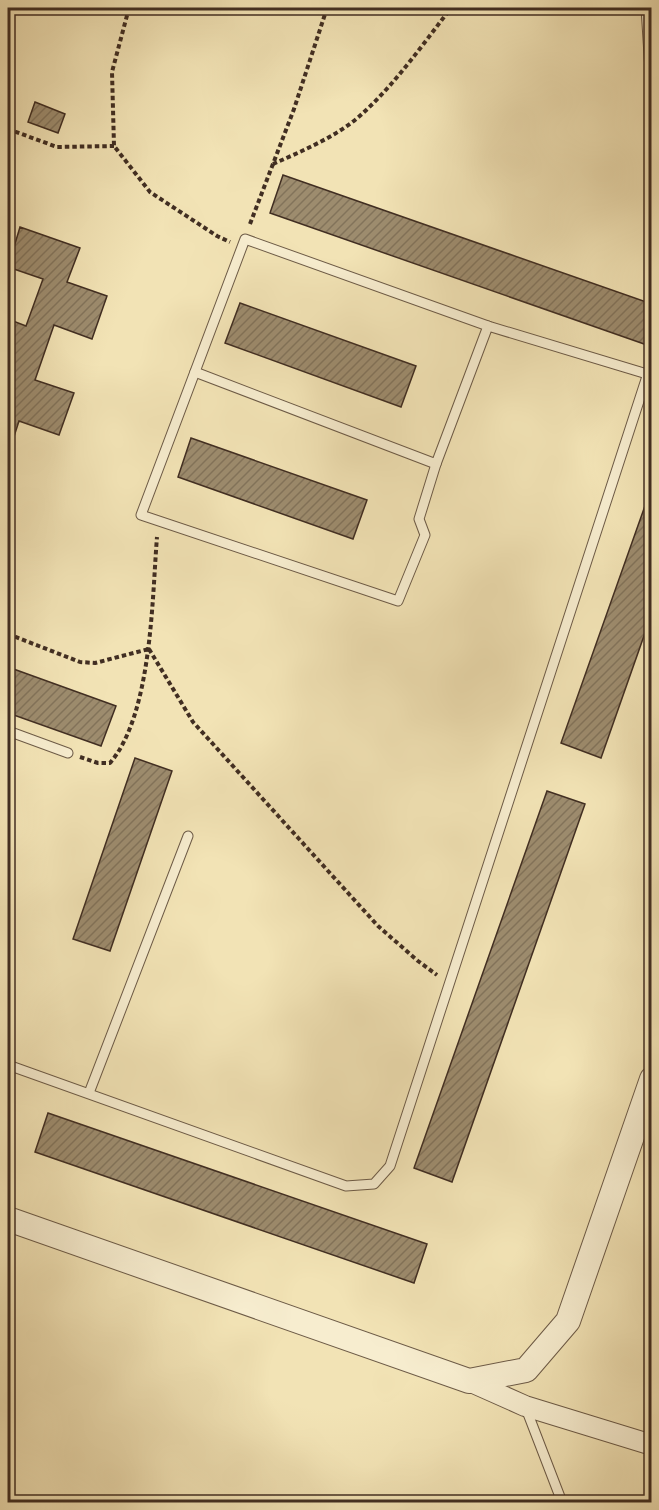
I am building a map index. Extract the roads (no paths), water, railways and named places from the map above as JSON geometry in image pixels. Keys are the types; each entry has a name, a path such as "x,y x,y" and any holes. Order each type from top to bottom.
{"street":[{"path":"469,1381 526,1370 568,1321 651,1079"},
{"path":"8,1219 469,1381 525,1406 651,1445"}],"lane":[{"path":"646,8 651,102"},
{"path":"488,326 436,464 419,519 425,535 398,601 141,515 243,243 488,326 647,374"},
{"path":"8,1065 346,1186 374,1184 390,1166 651,361"},
{"path":"195,372 436,464"},
{"path":"8,730 68,753"},
{"path":"89,1093 188,836"},
{"path":"525,1406 562,1503"}]}
